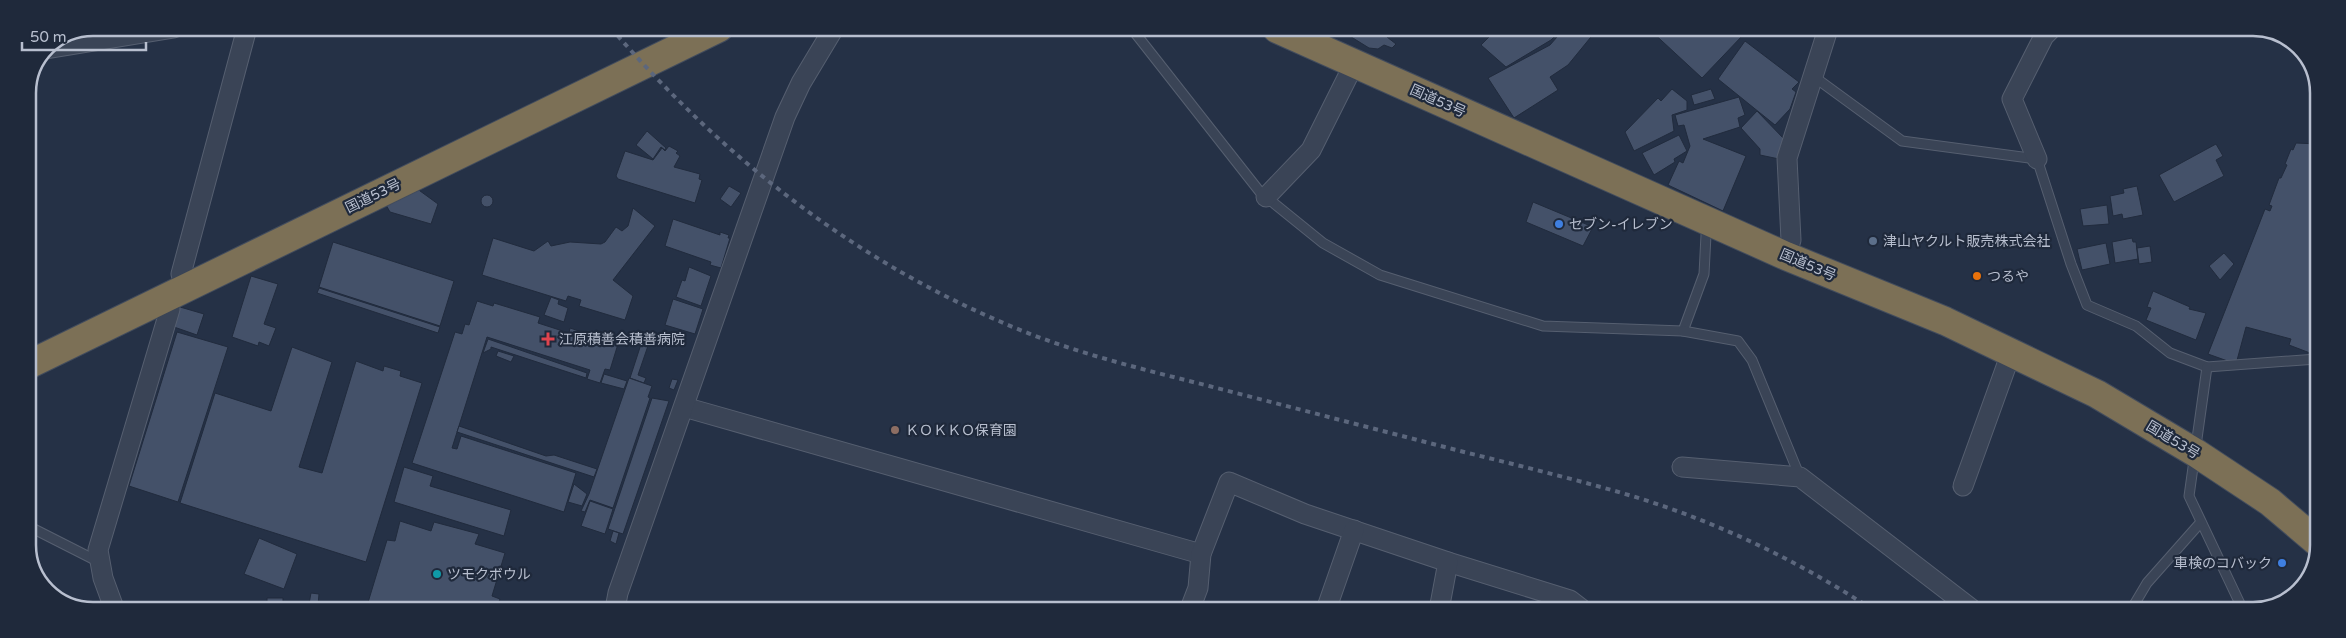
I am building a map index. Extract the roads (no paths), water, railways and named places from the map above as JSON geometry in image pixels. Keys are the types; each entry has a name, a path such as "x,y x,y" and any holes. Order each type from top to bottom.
{"highway":[{"name":"国道53号","path":"36,361 703,36"},
{"name":"国道53号","path":"1292,36 1712,221 1786,256 1945,321 2097,394 2196,453 2270,502 2310,536"}],"street":[{"path":"59,48 127,36"},
{"path":"112,602 103,578 98,550 176,293 245,36"},
{"path":"616,602 785,117 801,83 829,36"},
{"path":"1786,256 1791,240 1787,158 1826,36"},
{"path":"2037,160 2012,99 2044,36"},
{"path":"1266,197 1311,150 1354,64"},
{"path":"1963,486 2011,354"},
{"path":"684,407 1201,554"},
{"path":"1682,467 1800,477 1963,602"},
{"path":"1193,602 1198,588 1201,554 1229,482 1305,514 1572,602"},
{"path":"1329,602 1354,530"},
{"path":"1440,602 1448,562"}],"lane":[{"path":"1138,36 1260,192 1323,243 1380,275 1543,326 1682,331 1738,341 1752,360 1800,477"},
{"path":"1813,76 1902,141 2037,160 2071,264 2087,305 2136,326 2170,353 2208,367 2310,360"},
{"path":"1682,331 1704,274 1706,235 1712,221"},
{"path":"2208,367 2189,496 2239,602"},
{"path":"2136,602 2147,583 2201,522"},
{"path":"36,530 100,563"}],"railway":[{"path":"618,36 652,74 695,117 788,197 889,265 943,295 999,321 1076,350 1129,365 1563,477 1655,503 1752,542 1814,574 1861,602"}],"place":[{"name":"セブン-イレブン","path":"1559,224"},
{"name":"津山ヤクルト販売株式会社","path":"1873,241"},
{"name":"つるや","path":"1977,276"},
{"name":"江原積善会積善病院","path":"548,339"},
{"name":"ＫＯＫＫＯ保育園","path":"895,430"},
{"name":"車検のコバック","path":"2282,563"},
{"name":"ツモクボウル","path":"437,574"}]}
